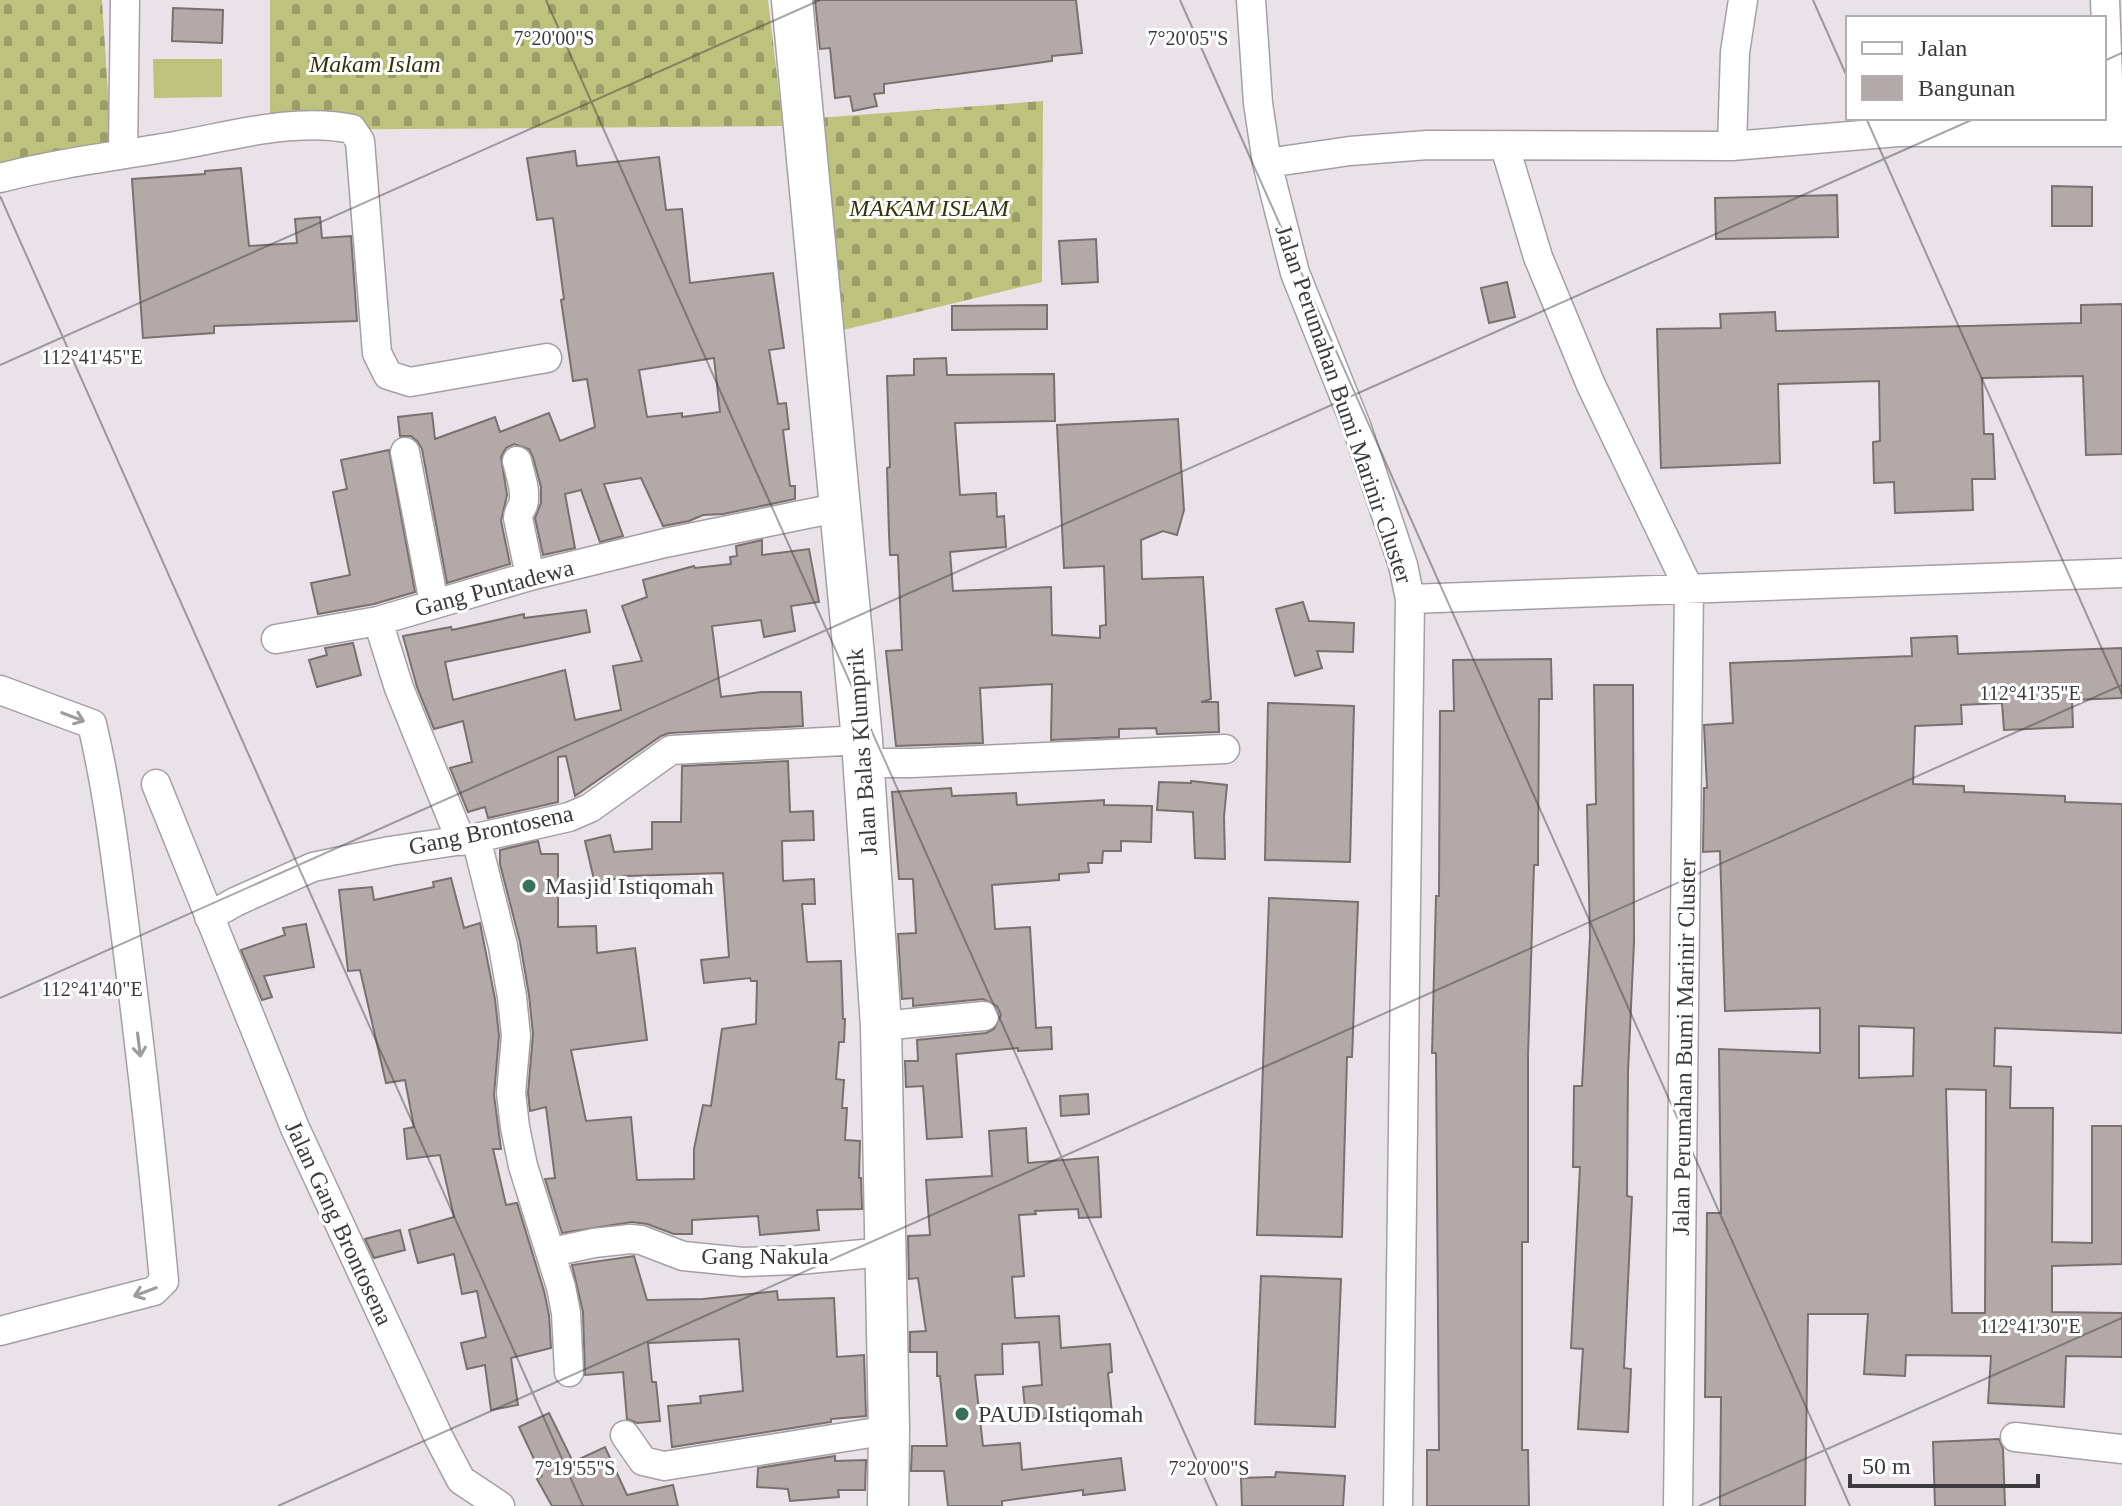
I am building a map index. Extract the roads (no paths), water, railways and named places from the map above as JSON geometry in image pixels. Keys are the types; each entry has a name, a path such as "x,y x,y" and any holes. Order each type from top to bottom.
{"street":[{"path":"123,154 125,0"},
{"name":"Jalan Balas Klumprik","path":"792,0 863,752 881,1026 888,1506"},
{"name":"Jalan Perumahan Bumi Marinir Cluster","path":"1251,0 1258,103 1267,163 1295,273 1357,428 1403,565 1410,599 1398,1506"},
{"path":"1732,146 1735,52 1743,0"},
{"path":"1267,163 1309,155 1411,146 1732,146 1900,125 2027,125 2116,132 2105,0"},
{"path":"0,178 78,160 278,128 337,126 352,129 360,141 377,353 388,375 410,382 547,358"},
{"name":"Jalan Perumahan Bumi Marinir Cluster","path":"1505,147 1543,271 1591,385 1689,589 1678,1506"},
{"path":"405,452 434,603"},
{"path":"517,461 524,491 518,518 530,576"},
{"name":"Gang Puntadewa","path":"276,639 378,621 530,576 665,543 841,507"},
{"name":"Jalan Perumahan Bumi Marinir Cluster","path":"1410,599 2122,573"},
{"path":"378,621 399,688 468,840 503,946 516,1036 511,1093 515,1127 523,1166 546,1242 552,1252 566,1313 569,1372"},
{"path":"0,690 92,724 114,843 152,1144 164,1281 154,1291 0,1331"},
{"name":"Gang Brontosena","path":"209,917 313,867 365,855 468,840 569,817 590,808 665,753 678,748 863,752 1225,749"},
{"name":"Jalan Gang Brontosena","path":"156,784 295,1128 449,1460 461,1480 500,1506"},
{"path":"881,1026 984,1016"},
{"name":"Gang Nakula","path":"552,1252 630,1239 641,1240 683,1256 743,1262 885,1252"},
{"path":"625,1435 643,1461 664,1466 889,1430"},
{"path":"2015,1437 2122,1449"}],"place":[{"name":"Masjid Istiqomah","path":"529,886"},
{"name":"PAUD Istiqomah","path":"962,1414"}],"park label":[{"name":"Makam Islam","path":"375,64"},
{"name":"MAKAM ISLAM","path":"929,208"}]}
